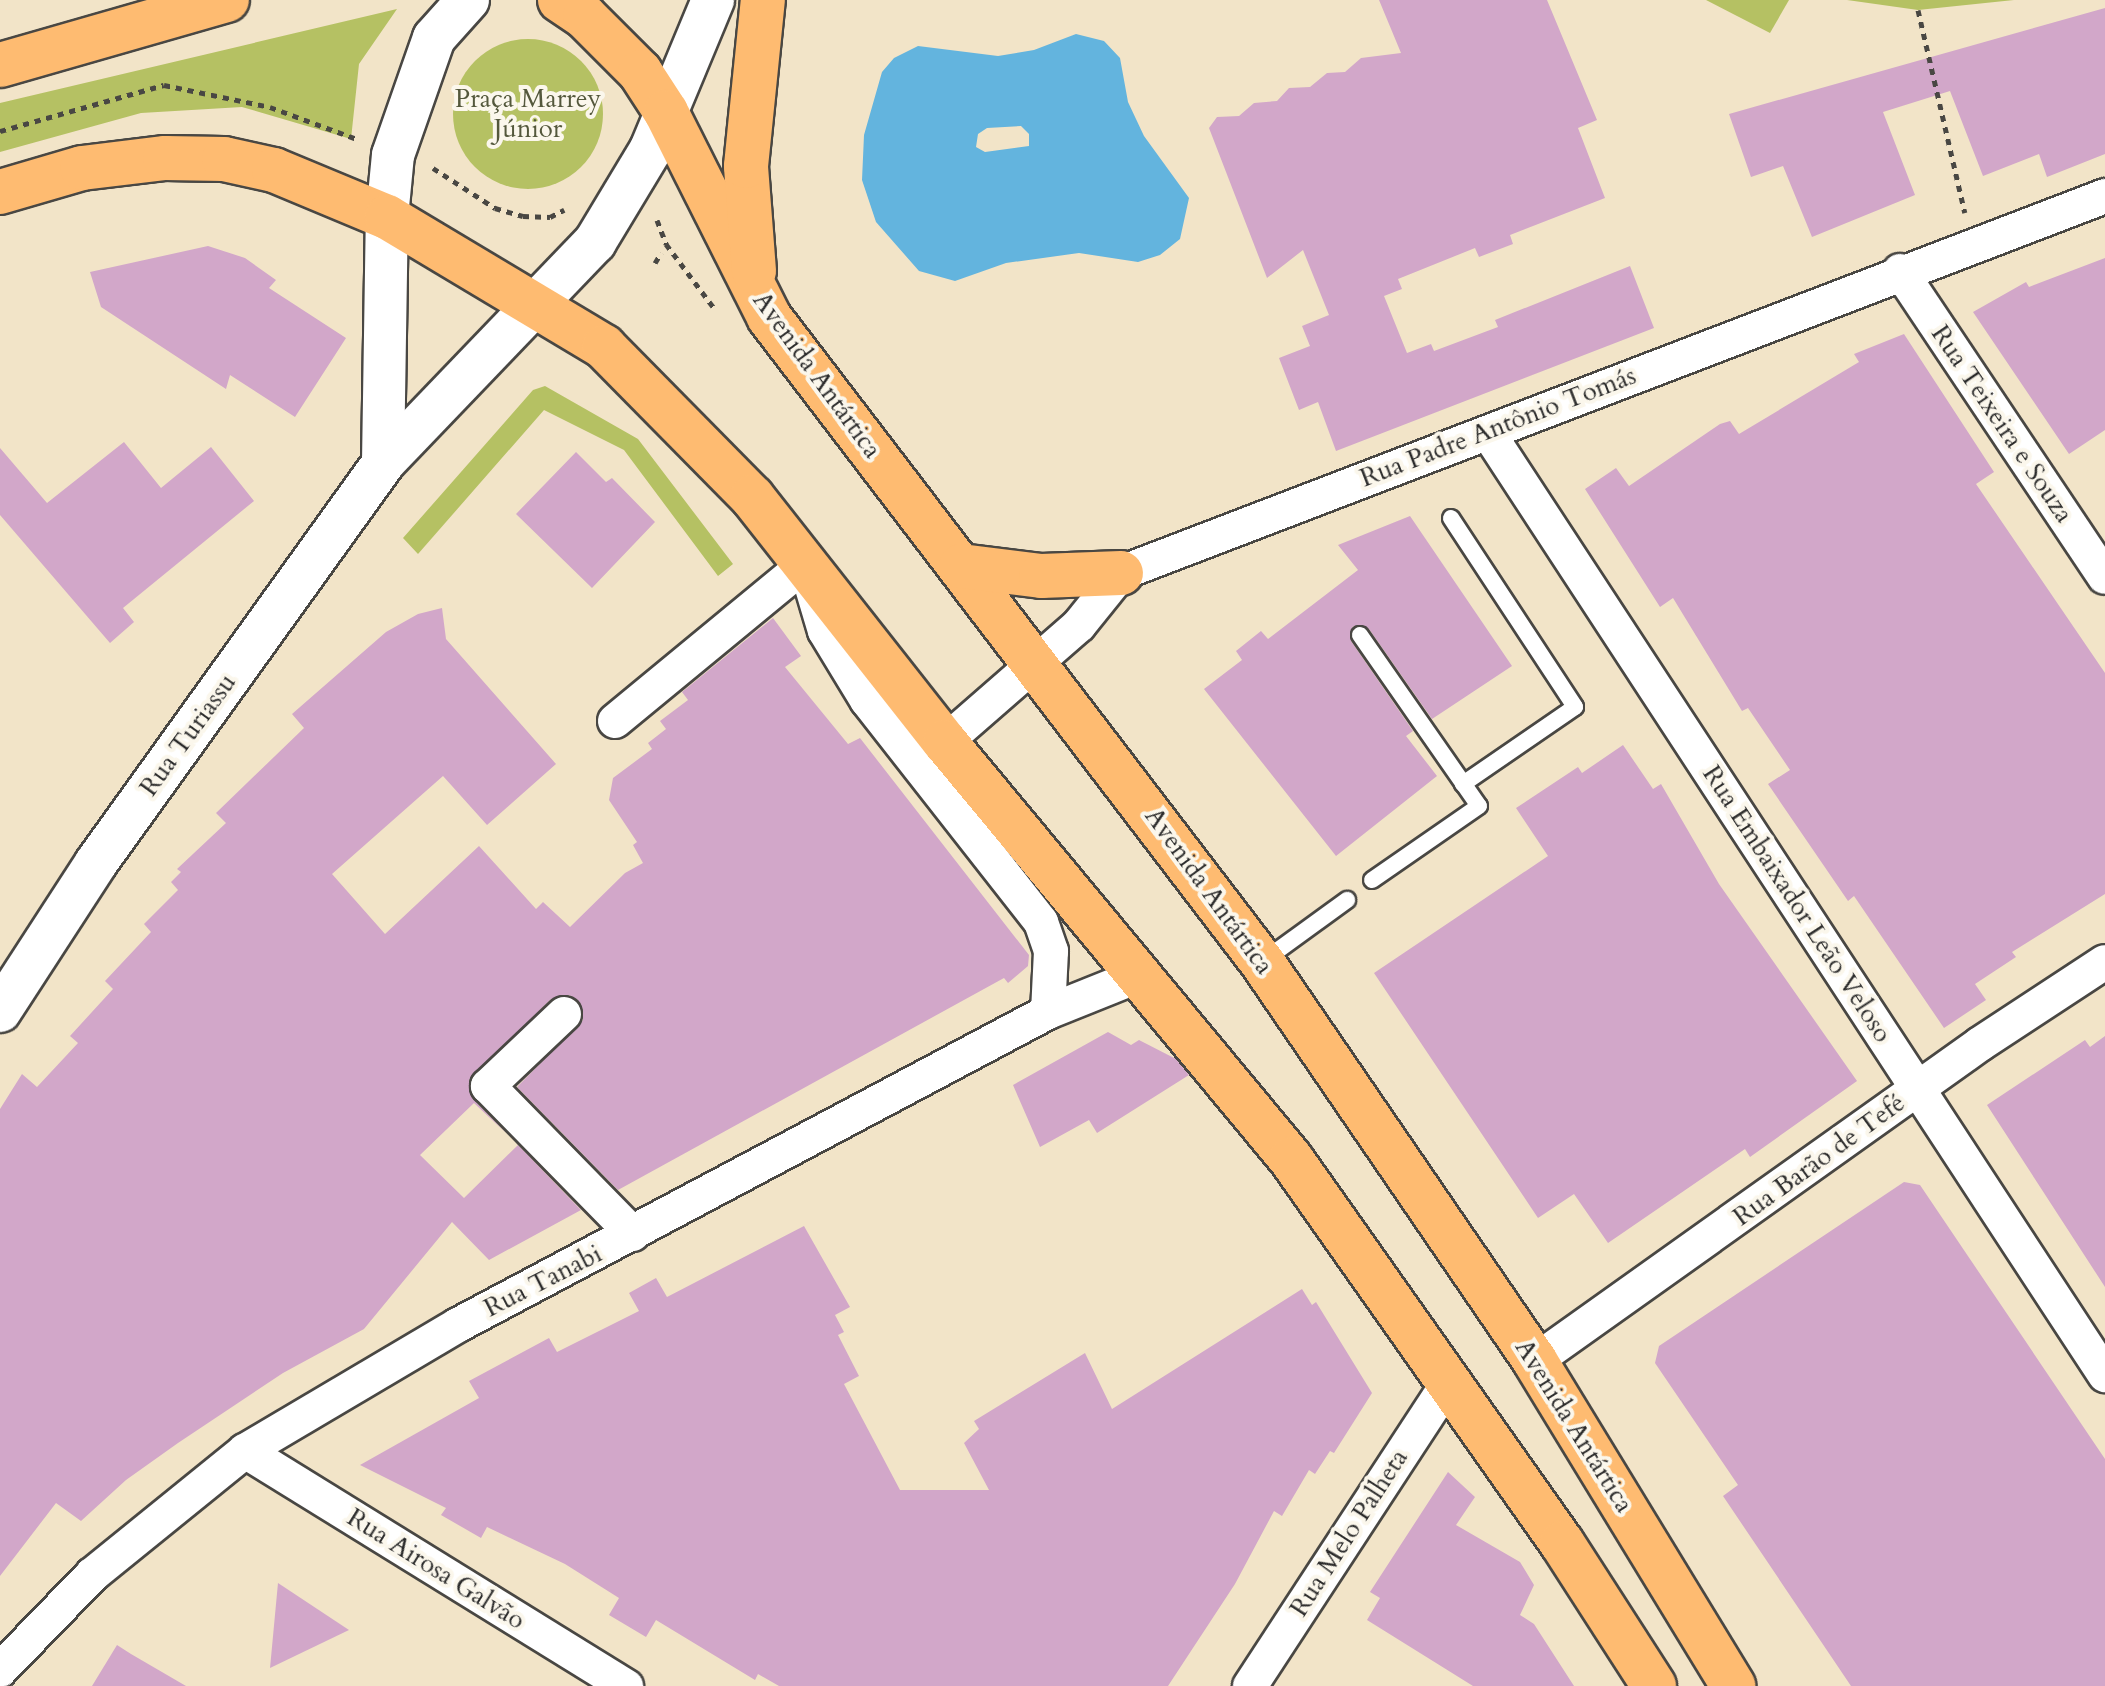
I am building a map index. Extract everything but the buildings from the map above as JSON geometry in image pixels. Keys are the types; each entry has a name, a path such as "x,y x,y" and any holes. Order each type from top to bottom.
{"main road":[{"path":"0,65 227,0"},
{"path":"560,0 585,17 640,72 666,112"},
{"path":"757,297 746,166 763,0"},
{"name":"Avenida Antártica","path":"666,112 757,297 1262,962 1535,1361 1733,1686"},
{"path":"0,192 82,168 165,158 224,159 274,170 387,217 604,347 752,497 945,742 1291,1159 1450,1380 1654,1686"},
{"path":"961,566 1041,576 1121,573"}],"street":[{"path":"383,463 387,217 406,159 434,38 468,0"},
{"path":"536,304 595,242 640,171 713,0"},
{"name":"Rua Padre Antônio Tomás","path":"1121,573 1489,434 1900,271 2105,196"},
{"name":"Rua Teixeira e Souza","path":"1900,271 2105,577"},
{"name":"Rua Turiassu","path":"0,1011 96,863 383,463 536,304"},
{"name":"Rua Embaixador Leão Veloso","path":"1489,434 2105,1375"},
{"path":"615,721 807,563"},
{"path":"807,563 814,606 843,663 1041,922 1051,951 1048,1012"},
{"path":"945,742 1079,625 1121,573"},
{"name":"Rua Barão de Tefé","path":"1535,1361 1917,1089 2105,962"},
{"name":"Rua Tanabi","path":"0,1670 92,1575 245,1451 458,1325 1048,1012 1140,975"},
{"path":"564,1014 488,1086 633,1234"},
{"name":"Rua Melo Palheta","path":"1250,1686 1450,1380"},
{"name":"Rua Airosa Galvão","path":"245,1451 626,1686"}],"lane":[{"path":"1451,518 1575,707 1463,784"},
{"path":"1360,635 1479,806 1372,880"},
{"path":"1262,962 1347,900"}],"path":[{"path":"1918,10 1974,244"},
{"path":"0,131 164,85 270,107 446,173 495,208 523,216 550,217 576,205"},
{"path":"655,263 661,253"}],"green space":[{"path":"1706,0 1789,0 1770,33"},
{"path":"1847,0 2014,0 1918,10"},
{"path":"397,9 359,64 351,139 242,107 141,113 0,152 0,103"},
{"name":"Praça Marrey Júnior","path":"528,39 557,45 581,61 597,85 603,114 597,143 581,167 557,183 528,189 499,183 475,167 459,143 453,114 459,85 475,61 499,45"},
{"path":"545,386 638,439 733,564 718,576 624,450 544,410 418,554 403,538 533,390"}],"water":[{"path":"1076,34 1104,41 1120,58 1128,102 1144,136 1189,198 1180,239 1160,255 1138,262 1079,253 1006,263 955,281 919,271 876,222 862,180 864,135 882,72 894,58 918,46 998,56 1034,50","holes":["1021,126 1029,134 1029,146 985,152 976,147 978,134 987,128"]}]}
